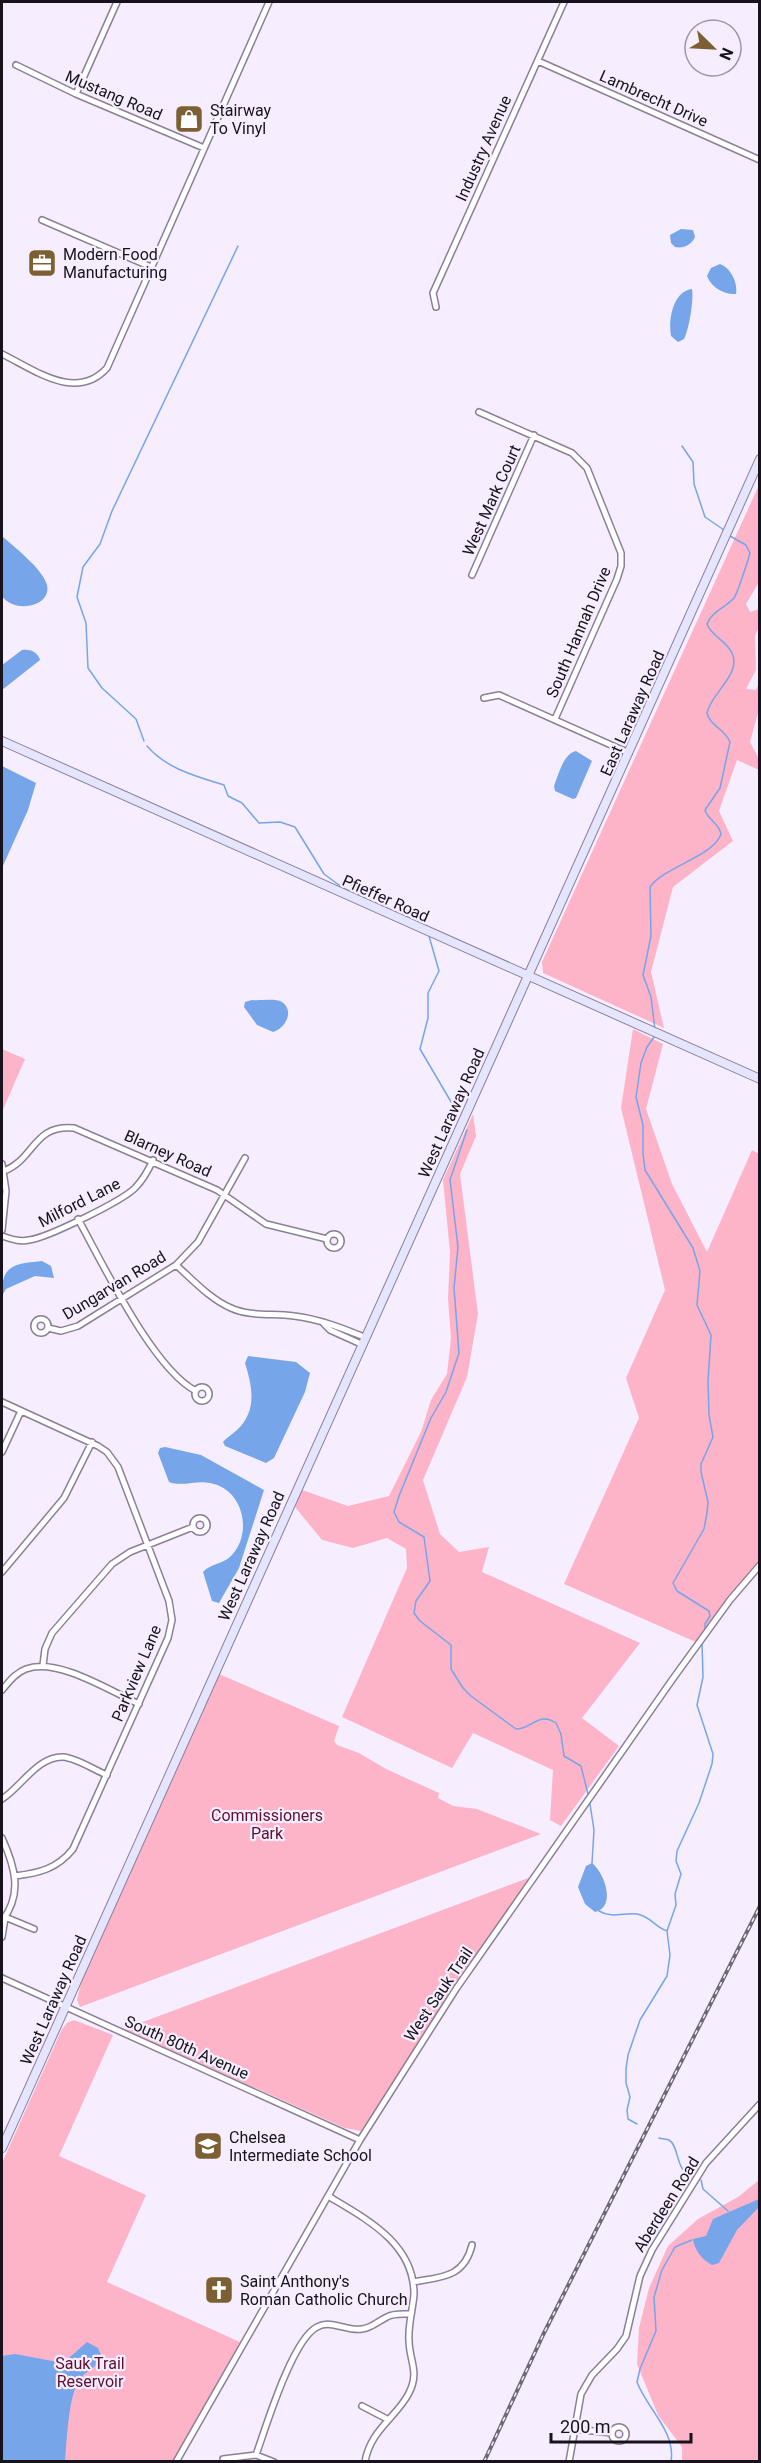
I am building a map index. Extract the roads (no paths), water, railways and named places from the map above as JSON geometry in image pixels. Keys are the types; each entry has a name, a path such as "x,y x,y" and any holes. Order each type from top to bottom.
{"main road":[{"name":"East Laraway Road","path":"527,976 759,459"},
{"name":"Pfieffer Road","path":"2,741 759,1079"},
{"name":"West Laraway Road","path":"2,2148 527,976"}],"street":[{"path":"75,94 117,2"},
{"path":"2,354 68,385 88,382 99,377 106,368 269,2"},
{"name":"Industry Avenue","path":"436,307 433,293 564,2"},
{"name":"Lambrecht Drive","path":"538,61 759,160"},
{"name":"Mustang Road","path":"16,65 75,94 204,148"},
{"path":"42,220 151,267"},
{"name":"South Hannah Drive","path":"479,412 572,453 587,468 621,552 621,566 617,579 555,719"},
{"name":"West Mark Court","path":"472,575 534,435"},
{"path":"484,698 499,695 629,753"},
{"name":"Blarney Road","path":"4,1171 21,1162 42,1134 62,1128 80,1129 153,1160 226,1195 266,1224 327,1239"},
{"name":"Dungarvan Road","path":"48,1328 61,1331 72,1329 176,1265 198,1242 245,1158"},
{"name":"Milford Lane","path":"2,1236 15,1240 31,1240 78,1219 133,1190 146,1174 153,1160"},
{"path":"2,1164 6,1191 2,1230"},
{"path":"78,1219 122,1299 168,1370 196,1391"},
{"path":"176,1265 211,1296 229,1308 252,1314 295,1316 324,1324 332,1323 363,1341"},
{"name":"Parkview Lane","path":"2,1402 92,1442 107,1452 118,1467 167,1595 172,1620 168,1638 77,1844 62,1862 47,1870 15,1876"},
{"path":"2,1452 21,1411"},
{"path":"2,1572 59,1506 76,1478 92,1442"},
{"path":"43,1665 45,1649 55,1629 112,1564 130,1552 193,1527"},
{"name":"West Sauk Trail","path":"176,2462 360,2140 456,1989 672,1680 730,1600 759,1565"},
{"path":"2,1690 19,1672 43,1665 57,1667 139,1704"},
{"path":"2,1799 48,1760 65,1757 107,1776"},
{"path":"2,1838 11,1858 15,1876 14,1898 3,1919 2,1937"},
{"path":"3,1919 34,1929"},
{"name":"South 80th Avenue","path":"2,1978 360,2140"},
{"name":"Aberdeen Road","path":"569,2462 581,2394 592,2374 617,2349 626,2336 639,2276 652,2250 706,2163 759,2104"},
{"path":"328,2196 368,2220 388,2236 404,2258 413,2282 414,2297 408,2342 415,2367 415,2380 408,2396 387,2419 372,2442 365,2462"},
{"path":"413,2282 444,2277 459,2270 469,2256 472,2245"},
{"path":"256,2455 276,2393 306,2335 318,2326 329,2324 350,2329 363,2329 388,2316 410,2314"},
{"path":"362,2406 369,2407 387,2419"},
{"path":"574,2429 612,2433"},
{"path":"223,2459 256,2455 274,2462"}],"water":[{"path":"681,229 693,230 695,237 687,245 675,247 671,243 670,235"},
{"path":"720,264 733,276 736,294 723,292 709,280 707,276 711,268"},
{"path":"692,289 688,329 684,339 678,342 671,336 670,322 673,307 680,295"},
{"path":"2,536 28,559 44,579 47,593 38,603 31,606 15,605 2,596"},
{"path":"22,650 33,652 40,660 2,690 2,665"},
{"path":"576,751 592,761 576,798 573,799 555,791 554,786 565,760"},
{"path":"2,766 36,783 28,810 2,868"},
{"path":"252,1000 282,1002 288,1010 285,1024 273,1032 257,1025 244,1007 245,1002"},
{"path":"42,1261 51,1266 54,1278 35,1276 6,1289 2,1296 2,1285 7,1272 17,1265"},
{"path":"248,1356 296,1362 310,1373 305,1392 274,1458 266,1463 225,1446 223,1442 244,1422 251,1406 250,1380 245,1363"},
{"path":"165,1447 201,1455 264,1490 239,1568 219,1603 212,1601 203,1572 228,1559 238,1547 242,1536 242,1514 231,1494 222,1487 205,1482 179,1484 169,1482 158,1453 160,1448"},
{"path":"592,1863 601,1874 607,1897 602,1909 595,1912 585,1904 578,1887 586,1866"},
{"path":"759,2199 759,2207 737,2230 719,2263 712,2265 705,2260 697,2250 693,2239 706,2236 713,2219"},
{"name":"Sauk Trail Reservoir","path":"87,2342 98,2348 102,2357 81,2378 75,2388 65,2461 2,2461 2,2356 15,2354 63,2363"}],"waterway":[{"path":"144,741 136,719 102,688 88,668 86,623 77,597 83,567 100,544 112,511 238,246"},
{"path":"682,446 693,462 694,484 705,517 724,530"},
{"path":"655,1030 651,997 643,975 651,936 650,887 666,873 709,849 721,834 705,810 720,788 730,742 711,721 707,713 714,698 730,676 734,661 732,653 707,624 712,616 734,598 750,553 746,545 730,536"},
{"path":"147,746 163,761 192,775 224,785 228,796 242,803 259,823 280,822 295,827 324,874 343,888 390,910"},
{"path":"429,936 439,971 428,993 428,1018 420,1049 457,1112"},
{"path":"654,1037 641,1063 636,1097 643,1125 645,1170 693,1248 700,1271 697,1305 711,1335 708,1381 709,1415 713,1437 701,1464 708,1502 707,1513 704,1529 673,1583 677,1591 709,1611 710,1616 705,1624 705,1631"},
{"path":"467,1130 450,1180 458,1247 454,1288 459,1353 446,1392 431,1418 394,1512 399,1522 424,1537 430,1581 416,1601 414,1613 420,1621 451,1645 451,1669 463,1688 516,1729 545,1719 556,1723 561,1734 564,1756 581,1766 588,1794"},
{"path":"637,2124 628,2119 627,2110 630,2097 626,2083 628,2055 640,2020 667,1976 670,1955 667,1931 676,1905 675,1894 681,1874 676,1861 677,1851 699,1803 712,1764 713,1754 697,1705 703,1677 702,1643"},
{"path":"590,1804 594,1830 592,1863"},
{"path":"599,1911 609,1915 642,1915 667,1931"},
{"path":"659,2138 672,2143 683,2170 693,2175"},
{"path":"701,2180 703,2189 728,2211"},
{"path":"671,2462 669,2440 665,2430 637,2382 656,2331 654,2297 662,2270 675,2247 692,2240"}],"railway":[{"path":"484,2462 543,2335 760,1906"}],"place":[{"name":"Stairway To Vinyl","path":"189,119"},
{"name":"Modern Food Manufacturing","path":"42,263"},
{"name":"Chelsea Intermediate School","path":"208,2146"},
{"name":"Saint Anthony's Roman Catholic Church","path":"219,2290"}],"park label":[{"name":"Commissioners Park","path":"267,1824"}]}
